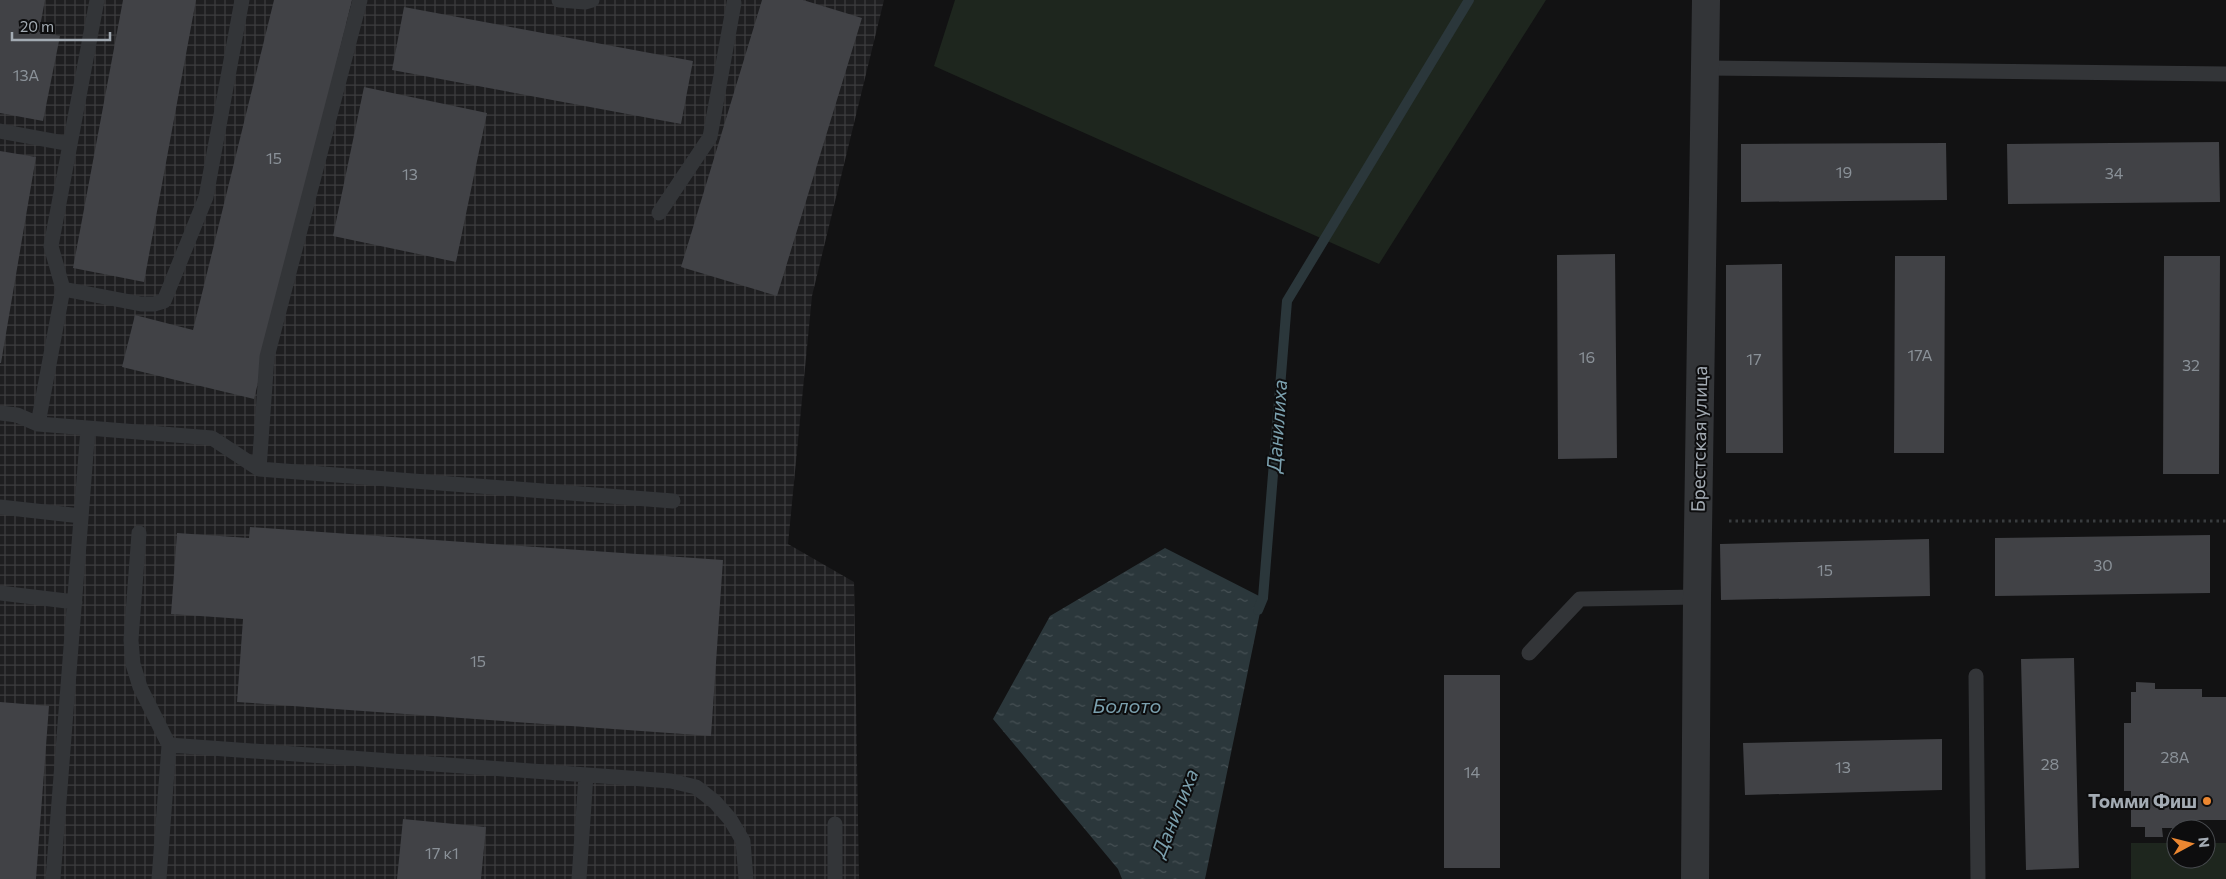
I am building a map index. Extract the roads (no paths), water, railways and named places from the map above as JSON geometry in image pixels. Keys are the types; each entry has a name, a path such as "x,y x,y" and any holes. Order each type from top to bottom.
{"street":[{"name":"Брестская улица","path":"1695,879 1697,596 1706,0"}],"lane":[{"path":"38,424 63,289 50,246 97,0"},
{"path":"63,289 141,304 154,304 164,301 206,197 242,0"},
{"path":"259,469 268,357 360,0"},
{"path":"559,0 584,2 592,0"},
{"path":"659,213 710,137 731,1"},
{"path":"1706,68 2226,74"},
{"path":"0,131 70,144"},
{"path":"0,413 17,415 38,424 212,438 259,469 673,501"},
{"path":"53,879 88,428"},
{"path":"0,507 82,516"},
{"path":"139,533 131,640 133,664 140,687 169,745 159,879"},
{"path":"0,593 75,602"},
{"path":"1529,653 1580,599 1697,596"},
{"path":"1976,676 1978,879"},
{"path":"169,745 671,781 696,787 715,802 730,819 743,841 746,879"},
{"path":"579,879 586,775"},
{"path":"835,824 835,879"}],"water":[{"name":"Болото","path":"1165,548 1263,598 1205,879 1122,879 1118,869 993,719 1050,616"}],"waterway":[{"name":"Данилиха","path":"1258,610 1263,598 1287,301 1469,0"}],"place":[{"name":"Томми Фиш","path":"2207,801"}]}
